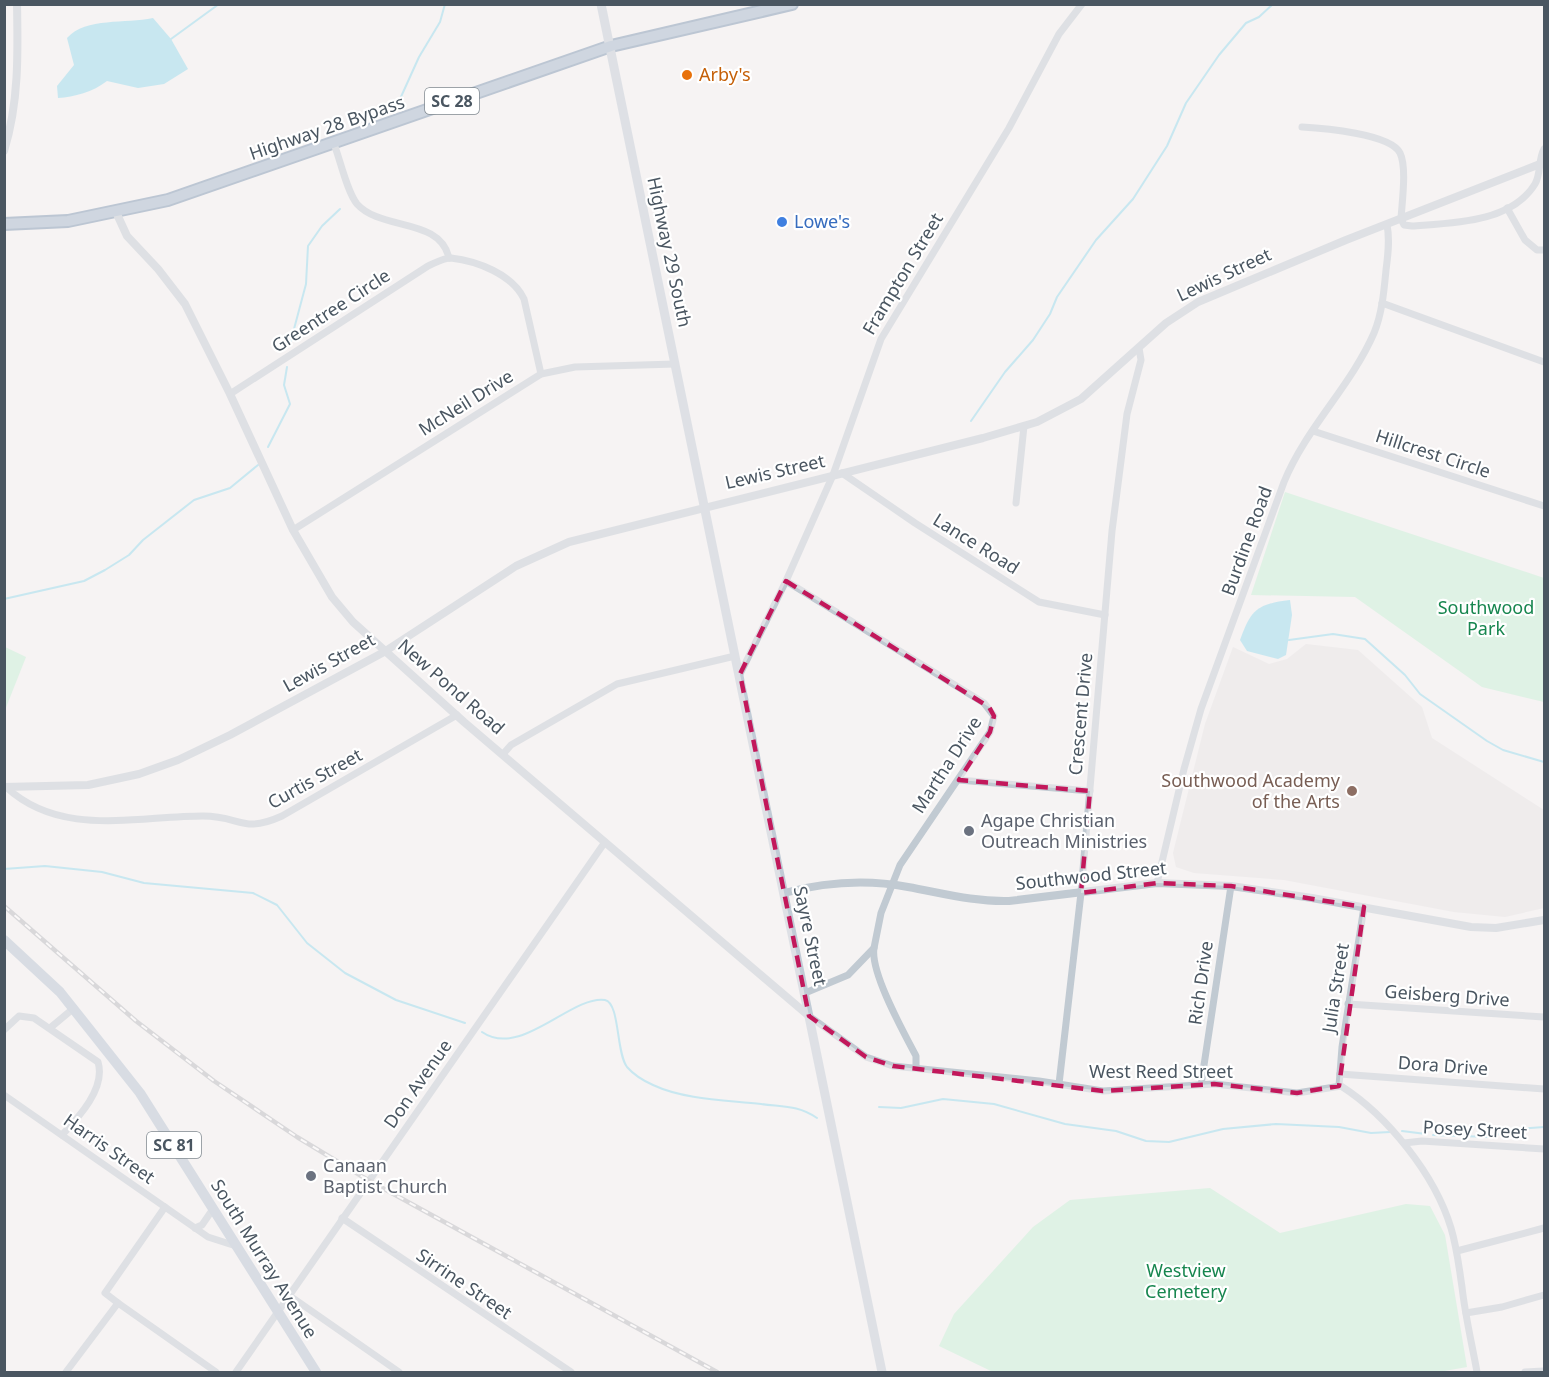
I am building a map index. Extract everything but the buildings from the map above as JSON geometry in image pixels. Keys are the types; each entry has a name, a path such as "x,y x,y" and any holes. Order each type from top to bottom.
{"highway":[{"name":"Highway 28 Bypass","path":"116,212 191,194 610,46 792,4"},
{"name":"SC 28","path":"4,224 68,221 116,212"}],"main road":[{"name":"Highway 29 South","path":"602,4 705,506"},
{"name":"Sayre Street","path":"705,506 882,1372"},
{"name":"South Murray Avenue","path":"4,940 74,1008 140,1093 316,1372"}],"street":[{"path":"4,151 15,96 17,4"},
{"name":"Frampton Street","path":"740,674 837,474 881,339 1009,128 1059,34 1082,4"},
{"path":"1302,127 1384,140 1398,150 1403,163 1401,219 1404,225 1412,226 1440,224 1490,215 1507,208 1531,189 1538,178 1545,149"},
{"path":"334,144 358,205 381,219 430,233 443,244 449,258 501,274 519,288 524,299 541,374"},
{"name":"Lewis Street","path":"5,787 87,785 139,774 178,760 230,735 384,652 516,566 550,548 592,534 1024,426 1052,415 1081,399 1166,323 1198,302 1542,163"},
{"path":"1507,208 1525,240 1537,250 1545,250"},
{"name":"New Pond Road","path":"116,212 126,236 158,269 185,304 293,530 332,597 384,652 809,1016"},
{"name":"Burdine Road","path":"1157,883 1201,709 1292,461 1367,348 1375,331 1382,303 1389,234 1387,225"},
{"name":"Greentree Circle","path":"230,394 428,266 449,258"},
{"path":"1382,303 1545,362"},
{"name":"Crescent Drive","path":"1059,1084 1081,893 1122,443 1139,371 1139,348"},
{"name":"McNeil Drive","path":"293,530 541,374 575,367 675,364"},
{"path":"1016,503 1024,426"},
{"name":"Hillcrest Circle","path":"1313,430 1545,506"},
{"name":"Lance Road","path":"837,474 1039,602 1105,615"},
{"name":"Martha Drive","path":"786,580 989,707 994,716 990,732 906,855 890,884 874,948 848,975 805,993"},
{"path":"503,754 511,745 617,684 735,656"},
{"name":"Curtis Street","path":"5,787 30,804 82,821 203,816 224,817 253,826 261,825 282,816 457,715"},
{"path":"959,780 1090,790"},
{"name":"Don Avenue","path":"236,1372 606,842"},
{"name":"Southwood Street","path":"784,893 828,884 860,882 890,884 985,902 1157,883 1231,886 1470,927 1496,928 1545,920"},
{"name":"Rich Drive","path":"1201,1085 1231,886"},
{"name":"Julia Street","path":"1339,1086 1348,1004 1364,907"},
{"path":"874,948 873,955 881,981 916,1056 916,1067"},
{"name":"Geisberg Drive","path":"1348,1004 1545,1017"},
{"path":"50,1028 74,1008"},
{"path":"4,1030 12,1020 25,1015 50,1028 98,1062 100,1070 89,1102 62,1135"},
{"name":"West Reed Street","path":"809,1016 866,1057 893,1066 1103,1091 1214,1084 1296,1093 1339,1086"},
{"name":"Dora Drive","path":"1340,1074 1545,1089"},
{"path":"1339,1086 1354,1094 1404,1143 1439,1196 1457,1251 1477,1372"},
{"name":"Harris Street","path":"4,1095 208,1237 236,1246"},
{"name":"Posey Street","path":"1404,1143 1545,1149"},
{"path":"165,1207 105,1293 216,1372"},
{"path":"195,1228 202,1225 213,1209"},
{"name":"Sirrine Street","path":"342,1218 571,1372"},
{"path":"1457,1251 1545,1228"},
{"path":"1466,1313 1502,1307 1545,1295"},
{"path":"290,1296 399,1372"},
{"path":"66,1372 118,1304"},
{"path":"1525,1372 1545,1371"}],"highlighted area":[{"path":"786,581 989,707 994,716 990,732 959,780 1090,791 1081,893 1157,883 1231,886 1364,907 1339,1086 1297,1093 1214,1084 1103,1091 893,1066 866,1057 809,1016 740,674"}],"shaded area":[{"name":"Southwood Academy of the Arts","path":"1306,644 1358,650 1422,707 1432,738 1544,810 1544,908 1505,917 1454,912 1284,880 1194,873 1176,867 1173,853 1205,724 1233,647 1269,664 1287,659"}],"green space":[{"name":"Southwood Park","path":"1285,492 1544,578 1544,702 1482,687 1355,597 1251,595"},
{"path":"4,647 26,657 5,710"},
{"name":"Westview Cemetery","path":"1210,1188 1280,1233 1406,1204 1430,1206 1445,1235 1467,1367 1439,1372 993,1372 939,1346 954,1314 1033,1227 1070,1200"}],"water":[{"path":"153,18 171,39 188,69 164,84 138,88 107,81 83,93 58,98 57,86 74,65 67,38 75,31 107,22"},
{"path":"1290,600 1292,615 1286,655 1278,659 1247,651 1240,640 1252,615 1270,604"}],"waterway":[{"path":"171,39 219,4"},
{"path":"400,99 419,57 440,22 445,4"},
{"path":"971,421 1005,372 1033,340 1050,314 1057,297 1096,240 1133,199 1167,146 1186,103 1219,55 1246,23 1259,17 1273,4"},
{"path":"290,344 306,284 308,246 322,226 340,209"},
{"path":"268,447 290,404 284,385 287,367"},
{"path":"4,599 84,581 105,570 129,555 143,540 194,500 230,488 258,465"},
{"path":"1289,640 1333,634 1365,639 1405,675 1420,694 1487,741 1503,750 1544,762"},
{"path":"4,869 45,866 102,872 144,883 253,893 277,905 307,943 345,973 396,1000 465,1023"},
{"path":"482,1032 497,1038 513,1038 577,1007 592,1001 605,1000 610,1003 616,1019 621,1051 627,1067 646,1082 679,1094 706,1099 790,1107 817,1118"},
{"path":"879,1107 901,1108 943,1099 994,1104 1065,1124 1116,1131 1146,1141 1169,1142 1223,1129 1276,1124 1339,1127 1371,1133 1390,1132"},
{"path":"1433,1135 1489,1137 1518,1129 1544,1127"},
{"path":"1402,1131 1426,1134"}],"railway":[{"path":"4,906 136,1021 214,1081 297,1137 368,1180 717,1372"}],"place":[{"name":"Arby's","path":"687,75"},
{"name":"Lowe's","path":"782,222"},
{"name":"Southwood Academy of the Arts","path":"1352,791"},
{"name":"Agape Christian Outreach Ministries","path":"969,831"},
{"name":"Canaan Baptist Church","path":"311,1176"}]}
